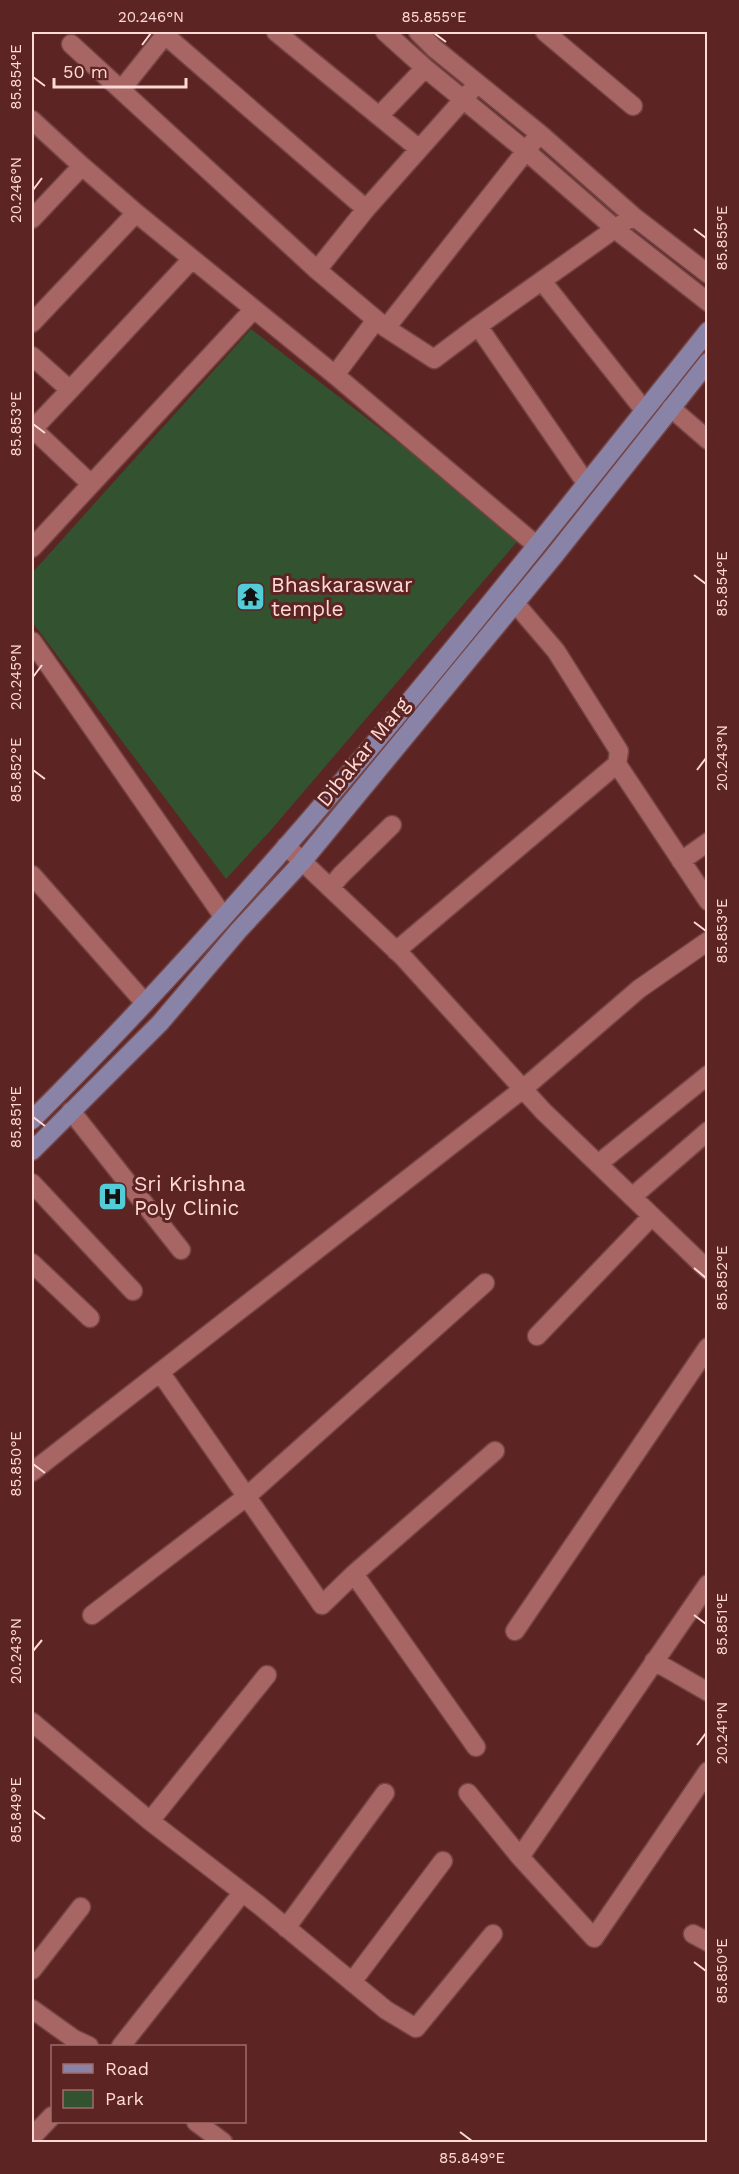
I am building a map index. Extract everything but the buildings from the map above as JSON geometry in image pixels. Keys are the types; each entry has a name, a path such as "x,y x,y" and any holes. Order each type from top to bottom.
{"main road":[{"name":"Dibakar Marg","path":"32,1120 112,1040 340,785 708,331"},
{"name":"Dibakar Marg","path":"32,1150 160,1023 238,930 302,862 515,603 708,362"}],"street":[{"path":"276,32 418,148"},
{"path":"385,32 616,230 708,302"},
{"path":"418,32 477,84 540,134 633,216 708,274"},
{"path":"544,32 633,106"},
{"path":"121,90 165,35 366,209"},
{"path":"71,44 317,270 381,324 434,359 633,216"},
{"path":"379,116 425,68"},
{"path":"317,270 418,148 477,84"},
{"path":"32,120 136,213 335,375 536,545"},
{"path":"335,375 381,324 540,134"},
{"path":"32,219 82,166"},
{"path":"567,187 581,171"},
{"path":"32,322 136,213"},
{"path":"91,484 32,430 192,259"},
{"path":"542,281 644,410"},
{"path":"32,548 254,309"},
{"path":"478,326 586,483"},
{"path":"32,356 70,390"},
{"path":"671,408 708,440"},
{"path":"396,951 617,764 619,751 556,651 515,603"},
{"path":"32,640 223,916"},
{"path":"617,764 708,901"},
{"path":"330,888 340,875 392,825"},
{"path":"681,861 708,842"},
{"path":"286,846 396,951 523,1089 708,1270"},
{"path":"32,875 145,1003"},
{"path":"35,1463 160,1372 523,1089 639,989 708,941"},
{"path":"598,1164 708,1075"},
{"path":"71,1112 181,1250"},
{"path":"632,1197 708,1131"},
{"path":"32,1183 132,1291"},
{"path":"537,1336 652,1216"},
{"path":"32,1263 90,1318"},
{"path":"92,1615 246,1497 485,1283"},
{"path":"515,1631 708,1347"},
{"path":"160,1372 321,1605 495,1451"},
{"path":"354,1574 476,1747"},
{"path":"520,1857 708,1584"},
{"path":"654,1661 708,1692"},
{"path":"150,1821 267,1675"},
{"path":"32,1722 150,1821 386,2010 416,2028 493,1934"},
{"path":"468,1793 520,1857 594,1938 708,1771"},
{"path":"286,1928 385,1793"},
{"path":"352,1982 443,1861"},
{"path":"123,2045 242,1893"},
{"path":"32,1970 81,1907"},
{"path":"32,2009 74,2039 87,2045"},
{"path":"32,2137 51,2117"},
{"path":"199,2123 223,2142"}],"green space":[{"name":"Bhaskaraswar temple","path":"251,329 521,537 271,830 226,879 32,622 32,573"}],"place":[{"name":"Bhaskaraswar temple","path":"250,597"},
{"name":"Sri Krishna Poly Clinic","path":"113,1196"}]}
